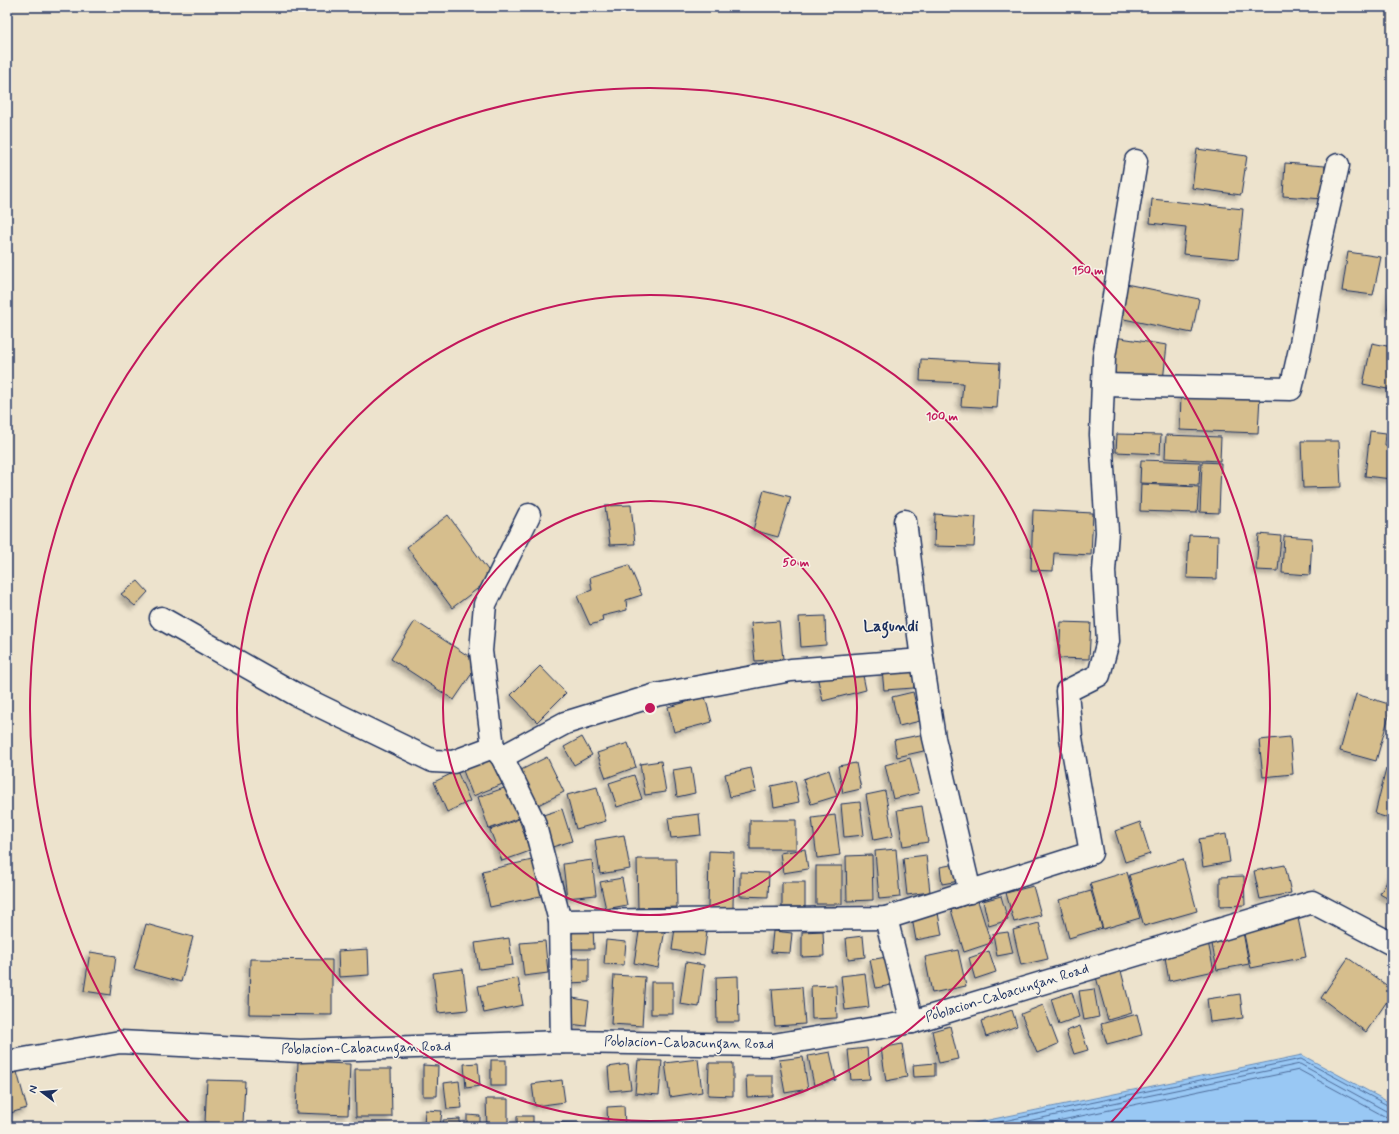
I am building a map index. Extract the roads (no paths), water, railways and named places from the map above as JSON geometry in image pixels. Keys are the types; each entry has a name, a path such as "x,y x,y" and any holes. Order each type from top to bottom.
{"street":[{"path":"560,921 886,918 1091,853 1071,738 1068,691 1099,675 1108,641 1104,571 1107,532 1101,435 1104,357 1136,161"},
{"path":"1103,386 1291,389 1314,272 1338,165"},
{"path":"529,515 485,604 481,651 497,752 534,822 560,921 562,1042"},
{"path":"905,521 922,660 934,738 970,892"},
{"path":"161,618 298,695 433,761 453,762 497,752 565,723 656,695 791,670 922,660"},
{"name":"Poblacion-Cabacungan Road","path":"7,1062 120,1042 300,1051 562,1042 773,1045 912,1022 1312,902 1392,944"},
{"path":"886,918 912,1022"}],"water":[{"path":"1302,1055 1392,1104 1392,1127 955,1127"}],"district":[{"name":"Lagundi","path":"891,626"}]}
